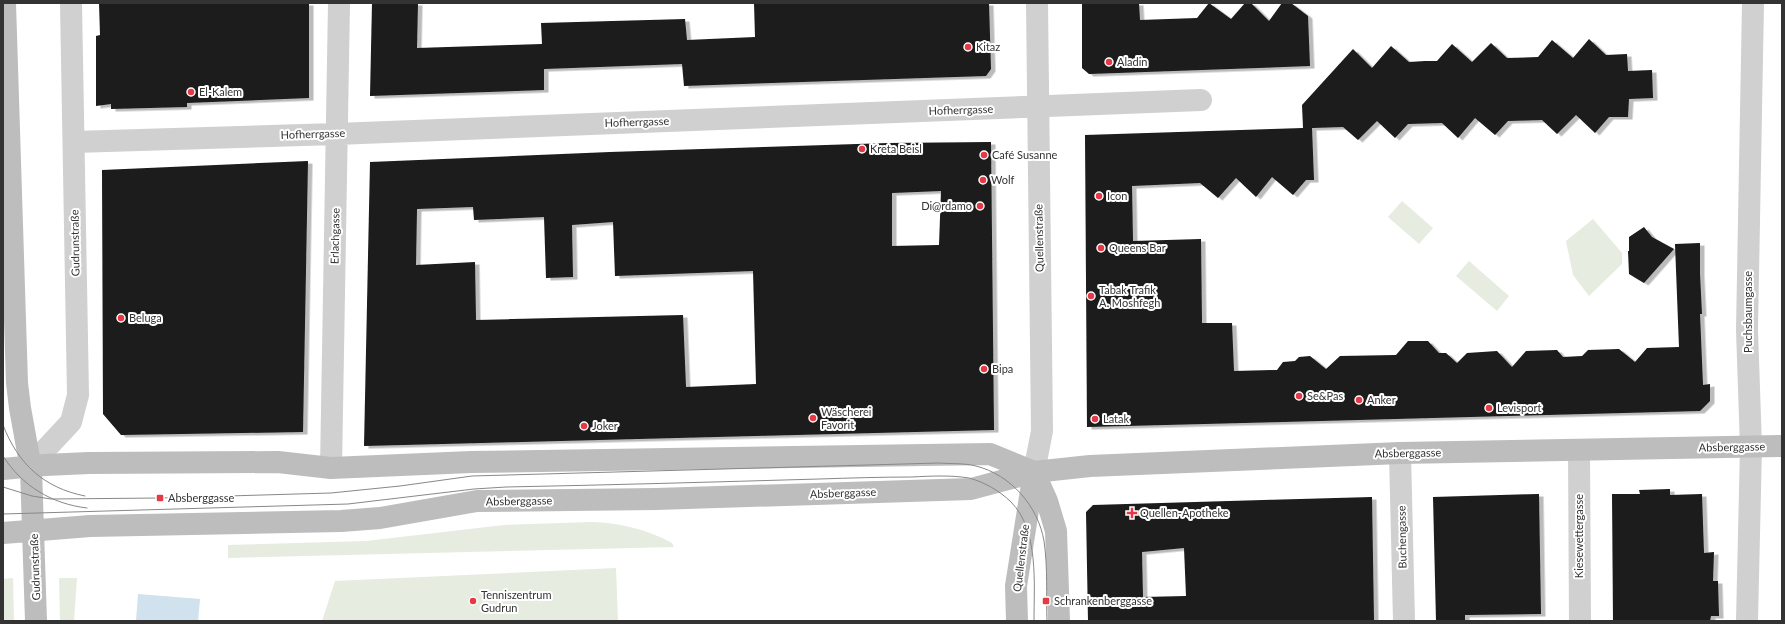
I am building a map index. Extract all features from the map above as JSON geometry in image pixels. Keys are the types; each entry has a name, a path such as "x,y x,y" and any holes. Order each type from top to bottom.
{"street":[{"name":"Gudrunstraße","path":"5,3 18,383 20,408 30,466 36,621"},
{"name":"Gudrunstraße","path":"30,466 71,422 78,394 71,3"},
{"name":"Erlachgasse","path":"331,468 339,3"},
{"name":"Quellenstraße","path":"1017,621 1016,586 1042,431 1037,3"},
{"name":"Puchsbaumgasse","path":"1747,621 1750,447 1747,330 1753,3"},
{"name":"Hofherrgasse","path":"74,142 336,134 1201,100"},
{"name":"Absberggasse","path":"3,533 105,526 341,521 380,518 477,501 656,499 971,489 1034,472 1084,466 1400,453 1579,451 1782,446"},
{"name":"Kiesewettergasse","path":"1579,451 1580,621"},
{"name":"Buchengasse","path":"1400,453 1404,621"},
{"name":"Absberggasse","path":"3,469 89,463 278,462 331,468 472,462 990,454 1034,472"},
{"path":"1034,472 1047,501 1056,531 1059,621"}],"shaded area":[{"path":"1402,201 1433,228 1419,244 1388,217"},
{"path":"1593,219 1622,253 1622,264 1589,296 1573,275 1566,241"},
{"path":"1469,261 1509,296 1497,311 1456,276"},
{"path":"591,522 623,525 643,530 672,543 674,547 228,558 228,545 366,541 504,525"},
{"name":"Tenniszentrum Gudrun","path":"616,568 618,621 322,621 335,581"},
{"path":"13,578 14,621 3,621 3,579"},
{"path":"59,578 77,578 74,621 60,621"}],"water":[{"path":"138,594 200,599 198,621 136,621"}],"building":[{"path":"99,3 309,3 309,98 187,103 187,107 111,109 111,104 96,106 96,36 100,35"},
{"path":"372,3 418,3 417,48 542,44 541,23 685,19 687,40 755,37 754,3 989,3 991,69 986,76 684,86 682,64 544,69 544,90 370,96"},
{"path":"1082,3 1139,3 1140,20 1197,18 1209,3 1231,19 1245,3 1251,3 1269,21 1282,3 1291,3 1308,16 1310,66 1089,74 1082,68"},
{"path":"1589,39 1606,55 1627,54 1628,71 1652,70 1653,98 1629,99 1628,117 1609,117 1595,133 1576,115 1557,134 1542,120 1508,121 1495,135 1475,118 1458,138 1442,123 1408,124 1395,138 1377,121 1358,140 1343,127 1312,128 1314,180 1306,180 1293,195 1272,177 1256,197 1236,178 1218,198 1200,183 1132,186 1133,241 1201,239 1202,323 1232,323 1234,371 1277,370 1283,362 1295,361 1299,357 1310,356 1326,369 1340,356 1396,355 1408,341 1428,341 1439,353 1446,353 1457,363 1467,353 1497,351 1512,367 1526,351 1557,350 1563,357 1582,356 1588,350 1619,349 1635,362 1647,348 1679,347 1675,244 1700,243 1702,314 1700,314 1703,385 1710,384 1710,401 1700,411 1087,427 1085,135 1303,128 1302,105 1353,49 1372,68 1391,46 1409,62 1437,61 1452,44 1472,62 1491,43 1507,58 1538,57 1552,40 1573,58"},
{"path":"991,142 994,430 364,446 370,162 888,143","holes":["941,191 939,245 892,246 892,193","473,207 474,220 544,217 546,278 573,277 572,225 613,222 615,276 753,271 756,384 686,387 683,315 476,320 475,262 416,265 417,209"]},
{"path":"308,161 303,432 121,435 103,414 102,170"},
{"path":"1644,227 1652,237 1674,249 1644,283 1629,274 1628,251 1629,237"},
{"path":"1670,489 1670,495 1702,494 1704,553 1714,552 1713,581 1718,581 1719,616 1711,616 1710,621 1613,621 1612,494 1640,494 1639,490"},
{"path":"1539,494 1541,614 1465,615 1465,621 1436,621 1433,497"},
{"path":"1372,497 1374,621 1088,621 1086,512 1093,505","holes":["1184,548 1186,596 1143,597 1142,552"]}],"tram line":[{"path":"3,425 16,451 34,472 57,487 85,496"},
{"path":"3,456 19,476 39,492 50,498 74,506 87,508"},
{"path":"3,487 32,496 51,499 160,498 331,493 400,486 472,476 939,463 967,464 989,470 1011,484 1029,504 1036,516 1044,541 1047,621"},
{"path":"3,514 348,504 474,489 506,487 934,476 962,477 969,478 992,487 1007,498 1020,514 1031,542 1034,574 1034,621"}],"place":[{"name":"Kitaz","path":"968,47"},
{"name":"Aladin","path":"1109,62"},
{"name":"El-Kalem","path":"191,92"},
{"name":"Kreta Beisl","path":"862,149"},
{"name":"Café Susanne","path":"984,155"},
{"name":"Wolf","path":"983,180"},
{"name":"Icon","path":"1099,196"},
{"name":"Di@rdamo","path":"980,206"},
{"name":"Queens Bar","path":"1101,248"},
{"name":"Tabak Trafik A. Moshfegh","path":"1091,296"},
{"name":"Beluga","path":"121,318"},
{"name":"Bipa","path":"984,369"},
{"name":"Se&Pas","path":"1299,396"},
{"name":"Anker","path":"1359,400"},
{"name":"Levisport","path":"1489,408"},
{"name":"Wäscherei Favorit","path":"813,418"},
{"name":"Latak","path":"1095,419"},
{"name":"Joker","path":"584,426"},
{"name":"Absberggasse","path":"160,498"},
{"name":"Quellen-Apotheke","path":"1132,513"},
{"name":"Tenniszentrum Gudrun","path":"473,601"},
{"name":"Schrankenberggasse","path":"1046,601"}]}
